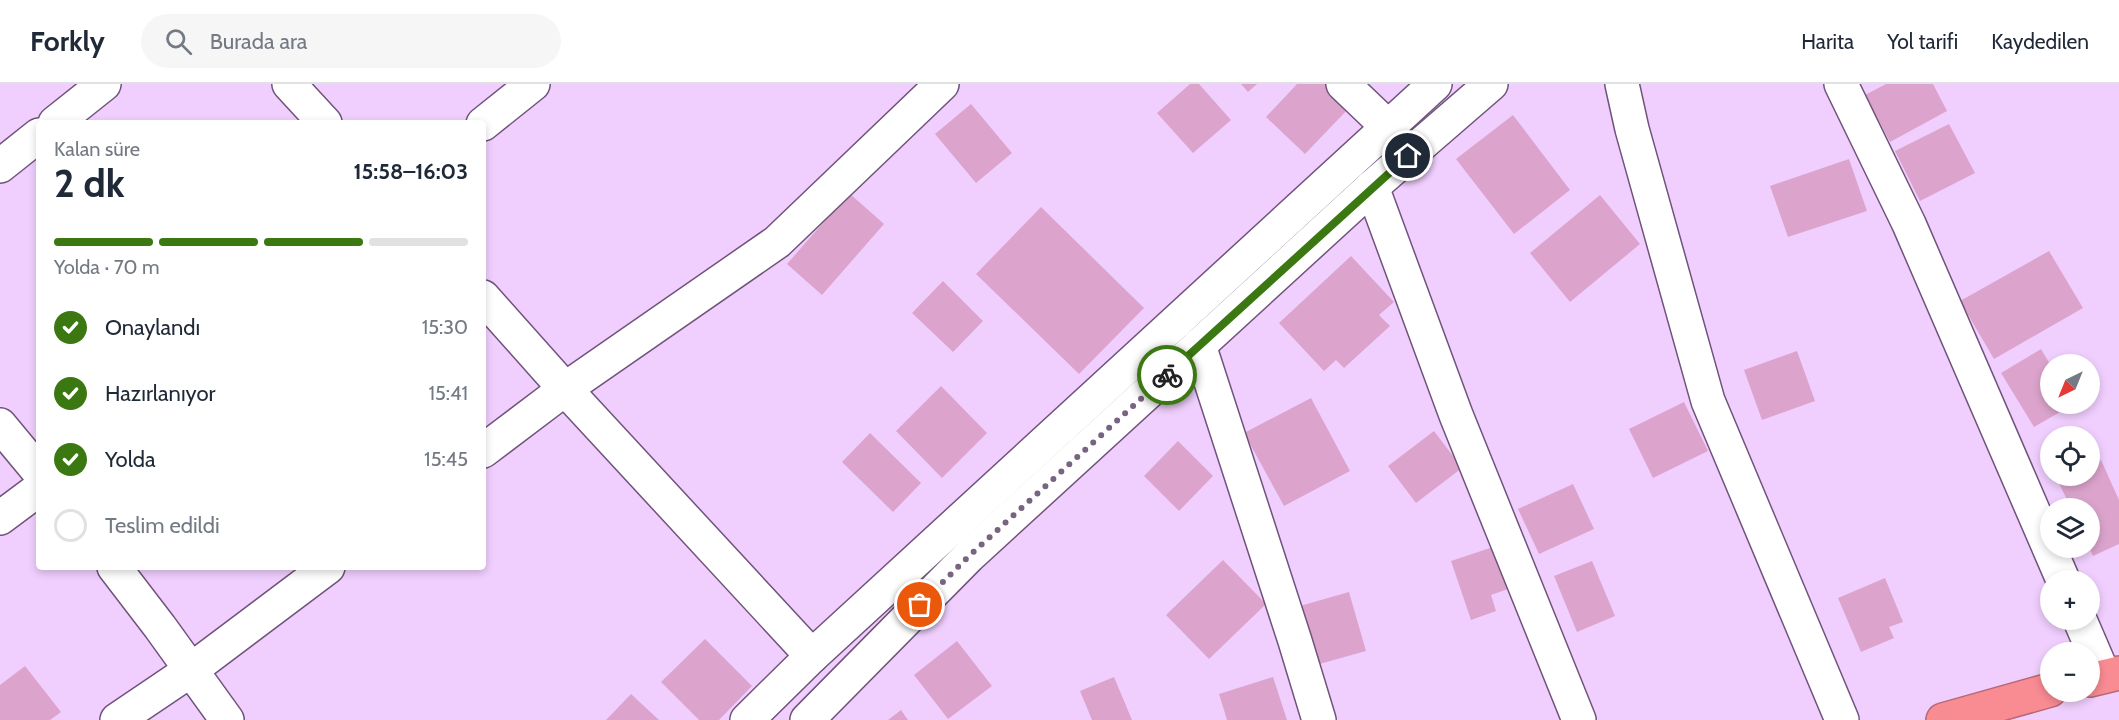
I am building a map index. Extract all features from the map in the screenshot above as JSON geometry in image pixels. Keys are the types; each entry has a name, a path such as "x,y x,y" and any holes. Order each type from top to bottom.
{"highway":[{"path":"1944,720 2040,693"}],"street":[{"path":"59,120 104,84"},
{"path":"289,84 322,120"},
{"path":"486,122 532,84"},
{"path":"486,449 564,389 777,242 942,84"},
{"path":"1343,84 1388,127"},
{"path":"747,720 812,656 1435,84"},
{"path":"807,720 969,556 1372,187 1491,84"},
{"path":"1622,84 1632,129 1708,400 1842,720"},
{"path":"1841,84 1909,224 2059,570"},
{"path":"0,166 36,137"},
{"path":"1372,187 1456,416 1579,720"},
{"path":"486,300 564,389 812,656"},
{"path":"1199,345 1319,720"},
{"path":"0,425 36,468"},
{"path":"0,518 36,491"},
{"path":"116,570 227,720"},
{"path":"117,720 191,670 324,570"},
{"path":"2084,630 2104,676"}],"building":[{"path":"1190,84 1199,84 1231,120 1193,153 1157,113"},
{"path":"1241,84 1257,84 1248,92"},
{"path":"1297,84 1326,84 1350,107 1305,154 1266,117"},
{"path":"1886,84 1933,84 1947,111 1890,142 1865,95"},
{"path":"971,104 1012,153 976,183 935,134"},
{"path":"1513,115 1570,190 1514,234 1456,159"},
{"path":"1949,124 1975,173 1920,201 1895,151"},
{"path":"1849,159 1867,211 1788,237 1770,186"},
{"path":"849,193 884,224 822,295 787,264"},
{"path":"1600,195 1640,244 1570,302 1530,253"},
{"path":"1041,207 1144,308 1079,374 976,274"},
{"path":"2049,251 2083,308 1994,359 1960,301"},
{"path":"1351,256 1394,302 1379,315 1390,326 1344,368 1336,360 1324,371 1279,323"},
{"path":"943,281 983,321 953,352 912,313"},
{"path":"2041,349 2044,354 2040,354 2040,414 2057,414 2034,427 2001,373"},
{"path":"1797,351 1815,401 1762,420 1744,370"},
{"path":"941,386 987,433 942,478 896,431"},
{"path":"1311,398 1350,471 1284,506 1244,433"},
{"path":"1684,402 1708,451 1653,478 1629,429"},
{"path":"1434,431 1462,468 1416,503 1388,466"},
{"path":"870,433 921,483 893,512 842,462"},
{"path":"1178,441 1213,476 1179,511 1144,476"},
{"path":"2100,460 2119,500 2119,544 2100,553 2100,498 2066,498 2060,486 2100,486"},
{"path":"1573,484 1594,529 1539,554 1518,509"},
{"path":"1493,547 1508,589 1491,595 1496,611 1471,620 1451,561"},
{"path":"1223,560 1266,604 1209,659 1166,615"},
{"path":"1592,561 1615,616 1577,632 1554,576"},
{"path":"1885,578 1903,622 1889,627 1894,638 1861,652 1838,598"},
{"path":"1349,592 1366,651 1316,665 1300,606"},
{"path":"705,639 752,686 719,720 699,720 661,682"},
{"path":"957,641 992,686 948,719 914,675"},
{"path":"25,666 61,712 50,720 0,720 0,685"},
{"path":"1114,677 1132,720 1092,720 1080,691"},
{"path":"1273,677 1287,720 1227,720 1219,694"},
{"path":"631,694 659,720 606,720"},
{"path":"901,710 908,720 888,720"}],"way so far":[{"path":"920,605 969,556 1167,375"}],"route":[{"path":"1167,375 1408,156"}]}
